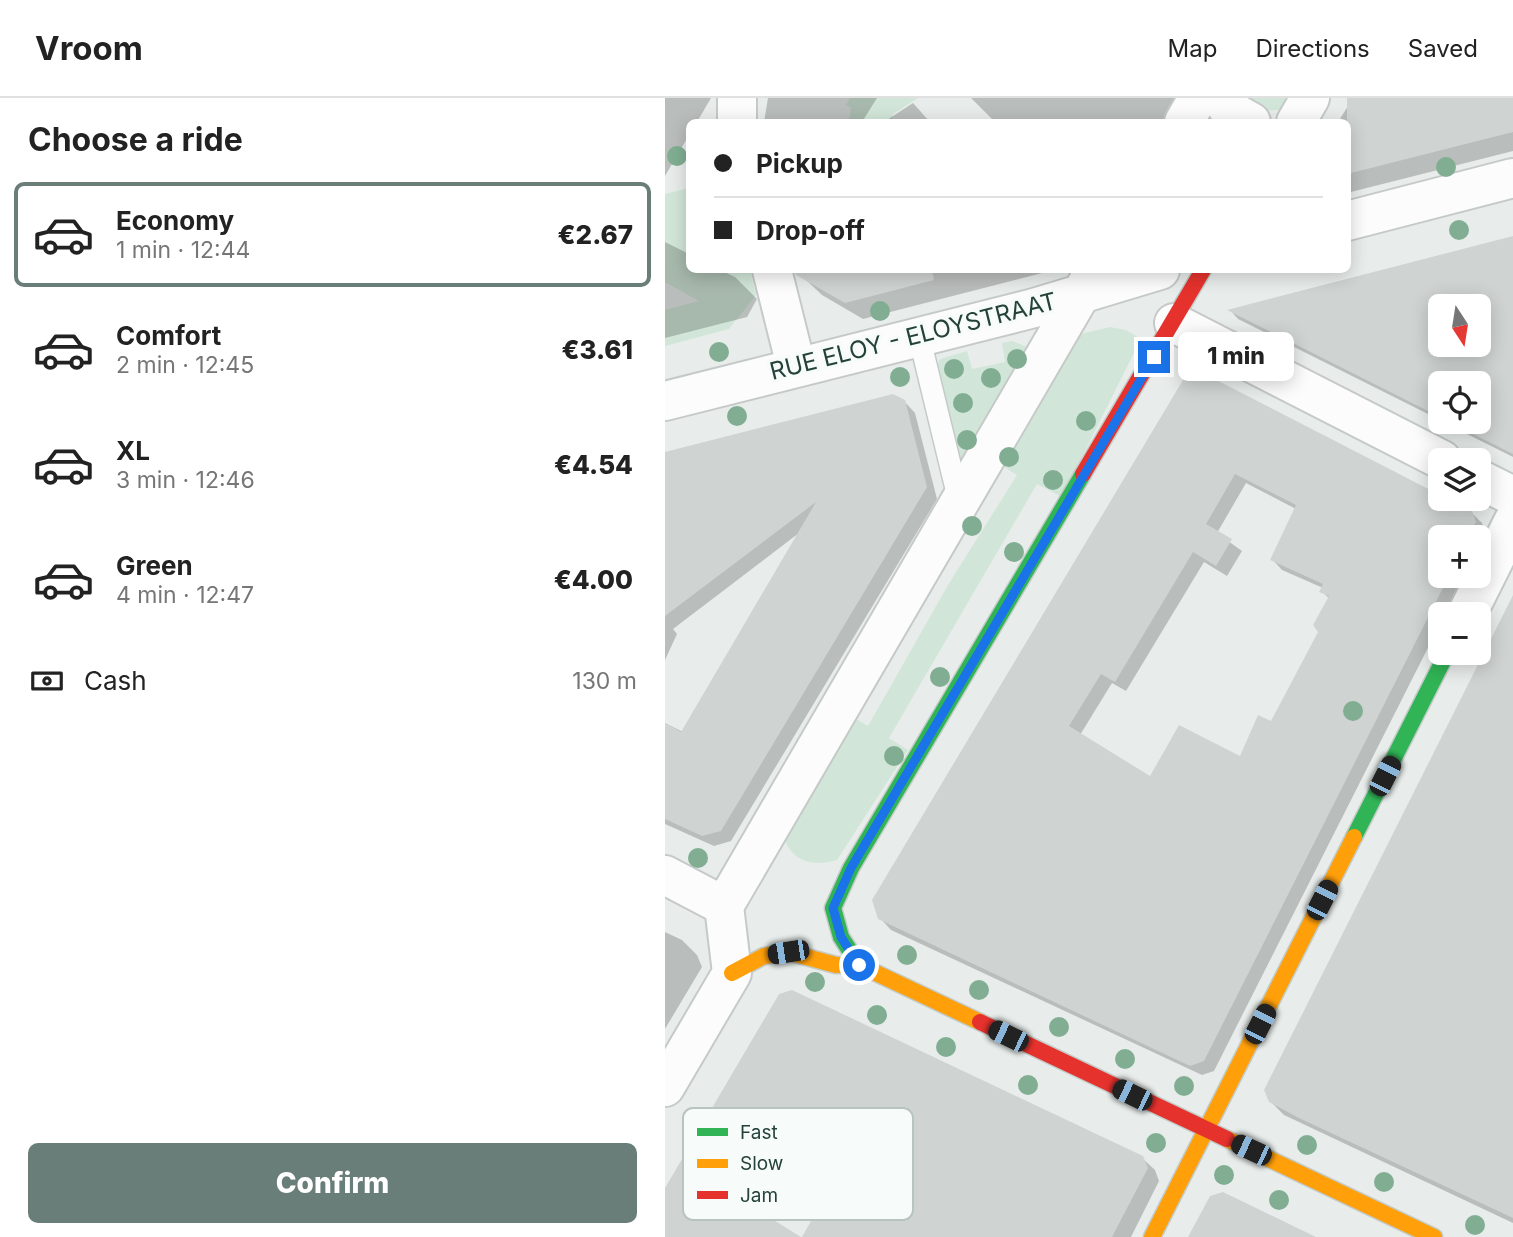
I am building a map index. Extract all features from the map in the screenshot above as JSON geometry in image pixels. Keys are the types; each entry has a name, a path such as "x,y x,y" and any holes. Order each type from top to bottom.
{"street":[{"path":"737,98 737,119"},
{"path":"1186,119 1198,98"},
{"path":"1222,98 1228,109 1246,119"},
{"path":"1351,220 1513,178"},
{"path":"773,273 796,366"},
{"name":"RUE ELOY - ELOYSTRAAT","path":"665,401 1034,308 1088,281 1140,273"},
{"path":"859,965 841,937 833,908 851,868 1201,273"},
{"path":"732,973 724,906 1088,281"},
{"path":"1174,323 1428,453"},
{"path":"1491,485 1513,496"},
{"path":"1473,602 1513,522"},
{"path":"1152,1237 1441,665"},
{"path":"665,875 724,906"},
{"path":"665,1087 732,973 764,956 788,952 836,965 859,965 1434,1237"}],"lane":[{"path":"919,336 959,501"}],"green space":[{"path":"850,98 918,98 893,114 892,119 849,119 851,108 846,105"},
{"path":"1238,98 1296,98 1284,108 1268,110 1252,106"},
{"path":"686,189 686,273 751,273 756,295 729,329 665,346 665,310 699,301 665,282 665,194"},
{"path":"1110,327 1126,330 1141,339 1062,497 1037,484 889,738 908,750 837,860 820,863 798,857 792,853 784,838 844,712 868,726 948,585 1017,475 993,460 1072,336"},
{"path":"1012,341 1027,347 1025,362 964,463 956,458 937,365 940,359 967,351 972,369 1005,362 1002,343"}],"building":[{"path":"1347,98 1513,98 1513,132 1351,173 1351,119 1347,119"},
{"path":"1513,236 1513,454 1473,434 1491,434 1491,371 1428,371 1428,411 1227,310"},
{"path":"795,273 933,273 934,280 845,303"},
{"path":"1199,371 1428,489 1428,511 1472,511 1474,525 1428,525 1428,588 1443,588 1436,602 1428,602 1428,618 1204,1061 1190,1066 878,919 872,900 1186,375","holes":["1235,474 1296,505 1270,560 1323,584 1319,592 1329,596 1313,625 1318,632 1271,721 1258,715 1240,756 1179,725 1150,776 1069,726 1101,674 1115,682 1193,552 1216,566 1232,539 1206,524"]},
{"path":"893,394 905,400 927,487 721,831 702,836 665,819 665,723 681,732 816,502 665,616 665,452"},
{"path":"1513,595 1513,1218 1299,1118 1269,1102 1264,1090 1478,665 1491,665 1491,639"},
{"path":"792,990 1143,1156 1148,1168 1112,1237 802,1237 812,1220 913,1220 913,1108 712,1108 779,994"},
{"path":"683,1157 683,1220 774,1220 801,1237 665,1237 665,1188"},
{"path":"1223,1192 1316,1237 1188,1237 1210,1196"}],"traffic: fast":[{"path":"859,965 841,937 833,908 851,868 1083,474"},
{"path":"1354,837 1441,665"}],"traffic: slow":[{"path":"1152,1237 1354,837"},
{"path":"732,973 764,956 788,952 836,965 859,965 980,1022"},
{"path":"1227,1139 1434,1237"}],"traffic: jam":[{"path":"1083,474 1201,273"},
{"path":"980,1022 1227,1139"}],"route":[{"path":"859,965 841,937 833,908 851,868 1154,357"}]}
